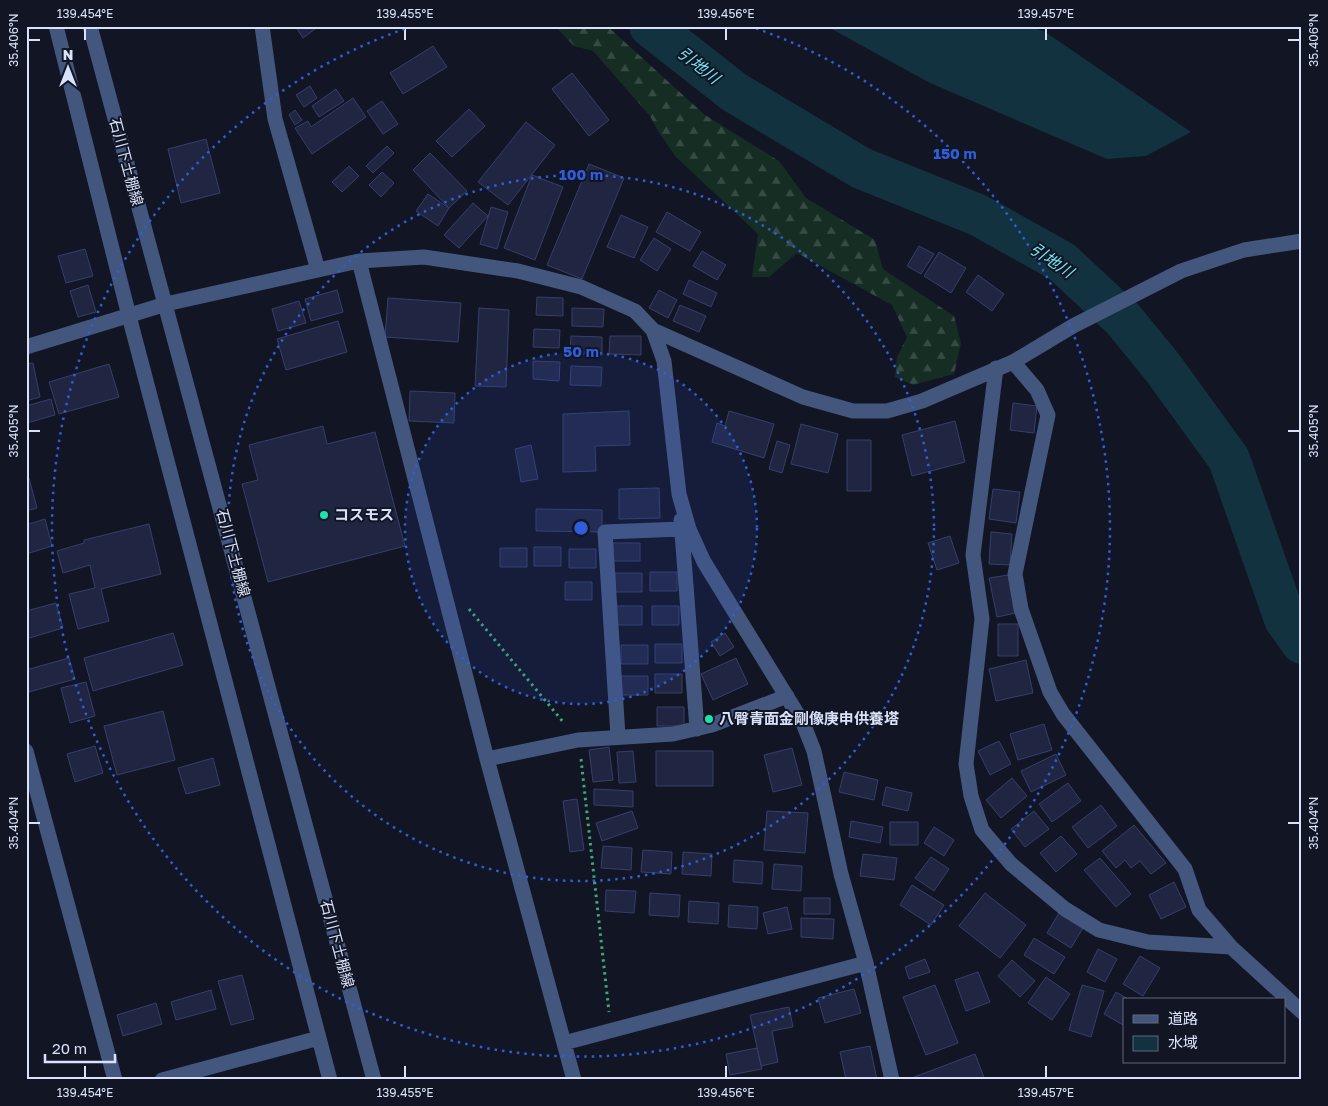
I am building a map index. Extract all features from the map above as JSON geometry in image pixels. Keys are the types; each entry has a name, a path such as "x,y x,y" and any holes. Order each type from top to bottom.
{"street":[{"path":"56,26 129,316 330,1080"},
{"name":"石川下土棚線","path":"90,26 374,1080"},
{"path":"262,26 274,119 318,270"},
{"path":"26,347 166,304 360,261 424,257 518,270 581,287 635,311 653,330 802,397 854,411 887,411 922,401 1013,362 1073,326 1181,271 1244,250 1302,241"},
{"path":"360,261 487,758 574,1080"},
{"path":"653,330 664,361 678,494 697,729"},
{"path":"1013,362 1037,390 1048,415 1015,574 1021,609 1050,692 1063,714 1185,869 1199,910 1231,947 1302,1012"},
{"path":"996,368 973,555 982,619 966,764 971,796 982,830 1011,864 1065,909 1099,930 1148,942 1231,947"},
{"path":"678,494 689,529 704,562 803,723 814,751 841,874 866,963 892,1080"},
{"path":"618,736 605,532 681,529"},
{"path":"487,758 578,740 673,734 712,725 787,696"},
{"path":"26,751 115,1080"},
{"path":"564,1043 866,963"},
{"path":"162,1080 319,1038"}],"path":[{"path":"468,608 578,740 588,811 612,1030"}],"green space":[{"path":"555,26 607,26 705,115 779,161 806,198 875,240 883,269 954,316 961,343 954,374 913,385 895,377 897,357 907,337 892,305 797,253 769,277 752,277 758,234 676,157 650,116 593,51 574,46"}],"water":[{"path":"826,26 1025,26 1044,31 1191,132 1146,156 1107,159 930,83"}],"building":[{"path":"295,26 319,26 303,38"},
{"path":"433,46 447,67 403,94 390,73"},
{"path":"572,73 609,120 589,136 552,89"},
{"path":"310,86 317,98 304,107 296,95"},
{"path":"336,89 344,101 319,117 312,106"},
{"path":"353,98 366,117 312,154 295,128 308,121 311,127"},
{"path":"382,101 398,124 383,134 367,111"},
{"path":"469,109 485,126 452,157 436,141"},
{"path":"295,110 302,120 295,125 289,115"},
{"path":"526,122 555,145 508,205 478,182"},
{"path":"206,139 220,193 181,203 168,149"},
{"path":"387,146 394,153 373,173 366,166"},
{"path":"430,153 467,191 449,208 413,170"},
{"path":"589,164 624,178 582,279 547,265"},
{"path":"349,166 359,176 342,192 332,182"},
{"path":"382,172 394,183 381,197 369,185"},
{"path":"532,175 563,187 535,260 504,248"},
{"path":"428,194 449,208 438,226 416,211"},
{"path":"473,203 488,216 459,248 444,235"},
{"path":"491,207 508,212 497,249 480,244"},
{"path":"667,212 701,232 690,251 656,232"},
{"path":"621,215 648,227 634,258 607,247"},
{"path":"654,238 671,249 657,271 640,260"},
{"path":"919,246 934,254 921,274 907,266"},
{"path":"85,249 93,276 66,283 58,256"},
{"path":"702,251 726,265 717,280 693,266"},
{"path":"939,252 966,268 951,293 924,276"},
{"path":"978,275 1004,294 992,311 966,292"},
{"path":"689,280 717,293 711,307 683,294"},
{"path":"88,285 96,312 78,317 70,291"},
{"path":"337,290 343,312 311,321 305,299"},
{"path":"659,290 677,300 668,318 649,308"},
{"path":"537,297 563,298 563,316 536,315"},
{"path":"388,298 461,303 458,342 385,337"},
{"path":"299,301 306,323 278,331 272,309"},
{"path":"680,305 706,316 699,332 673,321"},
{"path":"479,308 509,310 506,387 475,386"},
{"path":"572,308 604,309 603,327 572,326"},
{"path":"338,321 347,352 286,370 277,339"},
{"path":"534,329 560,330 559,348 533,347"},
{"path":"571,336 602,337 602,355 570,354"},
{"path":"610,336 641,336 641,355 609,354"},
{"path":"533,361 560,362 559,381 533,379"},
{"path":"33,363 40,397 26,401 26,364"},
{"path":"109,364 119,397 59,414 49,382"},
{"path":"571,366 602,367 601,386 570,385"},
{"path":"410,391 455,393 454,423 409,421"},
{"path":"51,399 55,415 27,423 26,406"},
{"path":"1013,403 1037,406 1034,433 1010,430"},
{"path":"629,411 630,445 595,446 596,471 563,472 563,414"},
{"path":"729,411 774,424 764,458 712,442 717,423 725,426"},
{"path":"955,421 965,462 912,476 902,435"},
{"path":"801,424 838,434 828,473 791,464"},
{"name":"コスモス","path":"323,426 327,444 375,432 405,546 268,582 242,484 258,480 249,445"},
{"path":"847,440 871,440 871,491 847,491"},
{"path":"777,441 790,445 782,473 769,469"},
{"path":"531,445 538,479 521,482 515,449"},
{"path":"29,478 37,508 26,511 26,479"},
{"path":"659,488 660,518 619,519 619,489"},
{"path":"993,489 1020,492 1016,523 989,519"},
{"path":"536,509 602,510 602,532 536,531"},
{"path":"45,519 52,546 26,554 26,525"},
{"path":"149,524 161,574 101,589 109,621 78,629 69,594 95,588 90,565 63,573 57,551 84,543 84,540"},
{"path":"991,532 1012,534 1010,565 989,564"},
{"path":"950,536 959,563 937,570 928,543"},
{"path":"613,543 640,543 640,561 613,561"},
{"path":"534,547 561,547 561,566 534,566"},
{"path":"500,548 527,548 527,567 500,567"},
{"path":"569,549 596,549 596,568 569,568"},
{"path":"650,572 677,572 677,591 650,591"},
{"path":"615,573 642,573 642,592 615,592"},
{"path":"1008,575 1016,613 997,617 989,578"},
{"path":"565,582 592,582 592,600 565,600"},
{"path":"56,603 63,628 26,639 26,611"},
{"path":"615,606 642,606 642,625 615,625"},
{"path":"652,606 679,606 679,625 652,625"},
{"path":"998,624 1018,624 1018,656 998,656"},
{"path":"173,633 183,665 93,691 84,658"},
{"path":"725,633 734,647 720,656 711,642"},
{"path":"655,644 682,644 682,663 655,663"},
{"path":"621,645 648,645 648,664 621,664"},
{"path":"69,658 75,679 29,692 26,670"},
{"path":"736,658 748,684 713,700 701,674"},
{"path":"1026,660 1033,693 996,701 989,669"},
{"path":"655,674 682,674 682,693 655,693"},
{"path":"621,676 648,676 648,695 621,695"},
{"path":"86,682 95,716 70,723 61,688"},
{"path":"657,707 684,707 684,726 657,726"},
{"path":"163,711 175,760 117,775 104,726"},
{"path":"1044,724 1052,750 1018,760 1010,734"},
{"path":"999,741 1011,764 990,775 978,751"},
{"path":"95,746 103,773 75,782 67,754"},
{"path":"609,747 613,780 593,782 589,750"},
{"path":"792,748 802,785 773,792 764,755"},
{"path":"633,751 636,782 619,783 617,752"},
{"path":"656,751 713,751 713,786 656,786"},
{"path":"1056,754 1066,775 1031,792 1021,771"},
{"path":"213,758 220,785 186,794 178,768"},
{"path":"844,772 878,780 874,800 839,792"},
{"path":"1012,778 1027,796 1001,818 986,800"},
{"path":"1068,783 1081,801 1052,822 1039,804"},
{"path":"886,787 912,793 908,811 882,805"},
{"path":"594,789 633,791 633,807 594,805"},
{"path":"577,799 584,850 570,852 563,801"},
{"path":"1101,805 1117,826 1088,848 1072,827"},
{"path":"632,811 638,828 602,841 596,823"},
{"path":"767,811 808,813 805,853 764,850"},
{"path":"1034,811 1049,829 1025,847 1011,829"},
{"path":"851,821 883,827 880,843 849,837"},
{"path":"890,822 918,822 918,845 890,845"},
{"path":"1134,825 1166,863 1151,874 1140,861 1131,868 1125,860 1116,868 1102,851"},
{"path":"934,827 954,840 944,856 924,843"},
{"path":"1061,836 1077,854 1056,872 1040,853"},
{"path":"603,846 632,848 631,870 601,868"},
{"path":"643,850 672,852 671,874 641,872"},
{"path":"683,852 712,854 711,876 682,874"},
{"path":"863,854 897,858 894,880 860,876"},
{"path":"931,857 949,869 934,891 915,878"},
{"path":"1100,858 1131,894 1116,907 1084,870"},
{"path":"734,860 763,862 762,884 733,882"},
{"path":"774,864 802,866 801,891 772,889"},
{"path":"1174,882 1186,907 1161,919 1149,895"},
{"path":"912,885 944,905 931,925 900,905"},
{"path":"606,890 636,891 634,913 605,911"},
{"path":"650,893 680,895 679,917 649,915"},
{"path":"985,893 1026,925 1000,958 959,926"},
{"path":"804,898 830,898 830,914 804,914"},
{"path":"689,901 719,903 718,924 688,922"},
{"path":"729,905 758,907 757,929 728,927"},
{"path":"787,907 792,929 768,934 763,913"},
{"path":"1059,913 1083,928 1071,948 1047,933"},
{"path":"801,918 834,919 833,939 801,937"},
{"path":"1034,938 1065,957 1054,974 1024,955"},
{"path":"1098,949 1117,959 1105,982 1087,972"},
{"path":"1140,956 1160,968 1143,996 1123,984"},
{"path":"925,959 930,972 909,979 905,967"},
{"path":"1012,960 1035,981 1020,997 998,976"},
{"path":"978,972 990,1002 966,1011 955,980"},
{"path":"242,975 254,1019 231,1025 218,981"},
{"path":"1046,977 1070,994 1052,1020 1028,1003"},
{"path":"935,985 958,1043 926,1055 903,997"},
{"path":"1082,985 1104,991 1091,1037 1069,1030"},
{"path":"854,989 861,1013 825,1023 818,998"},
{"path":"211,990 216,1009 176,1020 171,1002"},
{"path":"1116,992 1126,998 1123,998 1123,1025 1104,1014"},
{"path":"156,1003 162,1024 123,1036 117,1015"},
{"path":"789,1007 793,1027 772,1031 778,1062 761,1066 750,1015"},
{"path":"870,1046 877,1080 846,1080 840,1052"},
{"path":"757,1048 762,1069 730,1075 726,1054"},
{"path":"975,1054 985,1080 909,1079"}],"waterway":[{"name":"引地川","path":"650,26 734,92 861,168 978,215 1062,262 1123,319 1163,368 1229,459 1285,619 1302,643"}],"place":[{"name":"コスモス","path":"324,515"},
{"name":"八臀青面金剛像庚申供養塔","path":"709,719"}]}
